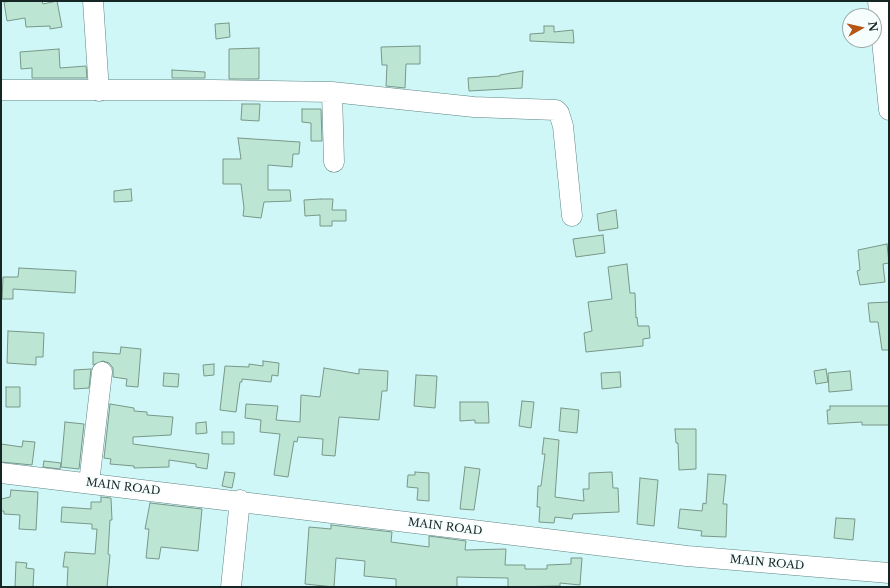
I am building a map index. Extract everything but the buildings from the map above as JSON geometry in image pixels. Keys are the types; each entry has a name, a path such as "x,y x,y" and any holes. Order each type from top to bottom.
{"street":[{"path":"93,1 99,91"},
{"path":"878,1 889,110"},
{"path":"1,90 213,90 332,92 474,107 556,110 559,113 563,126 572,216"},
{"path":"332,92 334,162"},
{"path":"89,483 102,372"},
{"name":"MAIN ROAD","path":"1,473 240,500 687,556 887,578"},
{"path":"231,587 240,500"}]}
